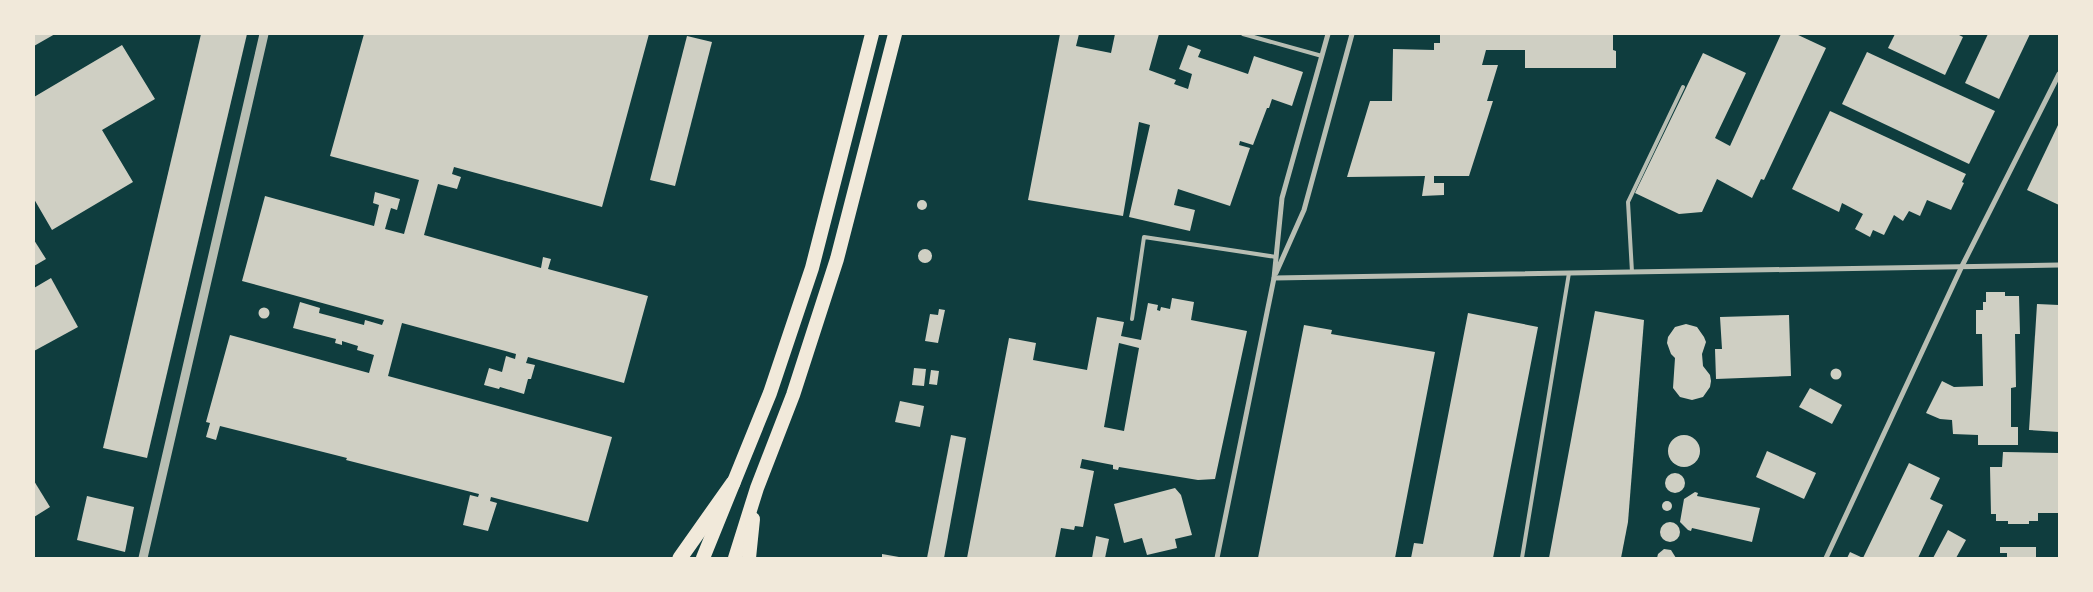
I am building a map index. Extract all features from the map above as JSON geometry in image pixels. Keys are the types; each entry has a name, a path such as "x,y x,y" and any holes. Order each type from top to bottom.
{"highway":[{"path":"834,177 862,34"},
{"path":"704,558 770,393 812,268 872,34"},
{"path":"735,558 757,488 793,395 837,259 896,34"},
{"path":"870,130 905,34"},
{"path":"680,558 733,483"},
{"path":"749,558 757,488"}],"street":[{"path":"143,558 264,34"},
{"path":"1217,558 1274,278 1282,198 1328,34"},
{"path":"1274,278 1304,210 1352,34"},
{"path":"1826,558 1962,266 2059,74"},
{"path":"1274,278 2059,265"}],"lane":[{"path":"1243,34 1322,56"},
{"path":"1632,272 1628,202 1683,87"},
{"path":"1132,319 1144,236 1276,258"},
{"path":"1522,558 1569,273"}],"building":[{"path":"34,34 55,34 34,46"},
{"path":"201,34 247,34 147,458 103,448"},
{"path":"364,34 649,34 602,207 454,167 452,174 461,177 457,189 438,184 424,235 541,268 543,257 551,259 548,269 648,296 624,383 528,357 526,363 535,365 531,379 528,379 524,394 500,387 499,389 484,385 489,368 502,372 506,356 515,359 516,354 402,323 388,376 612,437 588,522 491,497 490,501 497,503 488,531 463,525 470,495 478,497 479,494 220,426 216,440 206,437 210,423 206,422 230,335 369,373 374,355 357,350 358,346 342,341 342,345 335,343 336,339 293,328 300,302 320,308 319,313 364,325 365,320 382,325 384,320 242,281 265,196 374,226 379,205 373,203 375,192 400,199 397,210 391,208 385,229 404,234 419,180 330,156"},
{"path":"1060,34 1079,34 1076,46 1111,53 1115,34 1159,34 1149,70 1176,80 1174,84 1188,89 1192,74 1179,69 1188,45 1201,50 1198,57 1248,74 1254,56 1303,72 1292,106 1272,99 1253,145 1240,141 1239,145 1250,148 1230,206 1178,189 1174,205 1195,210 1190,231 1129,217 1150,125 1139,122 1123,216 1028,200"},
{"path":"1440,34 1613,34 1616,68 1525,68 1525,50 1486,50 1482,65 1498,65 1487,101 1493,101 1469,176 1434,176 1434,183 1444,183 1444,195 1422,196 1425,176 1347,177 1370,101 1392,101 1393,49 1434,50 1434,43 1440,43"},
{"path":"1781,34 1796,34 1826,48 1764,180 1761,179 1752,198 1717,179 1702,212 1679,214 1635,193 1703,53 1746,73 1715,138 1730,146"},
{"path":"1895,34 1957,34 1963,37 1945,75 1888,48"},
{"path":"1988,34 2030,34 1999,99 1965,83"},
{"path":"687,36 712,42 675,186 650,180"},
{"path":"122,45 155,99 102,130 133,182 52,230 34,199 34,97"},
{"path":"1867,52 1995,111 1969,164 1842,104"},
{"path":"1830,111 1966,174 1962,182 1964,183 1951,210 1927,200 1920,216 1909,211 1903,221 1894,215 1884,235 1873,230 1870,237 1855,229 1863,214 1842,203 1839,212 1792,189"},
{"path":"2059,123 2059,205 2027,190"},
{"path":"922,200 927,205 922,210 917,205"},
{"path":"34,240 46,259 34,266"},
{"path":"925,249 930,251 932,256 930,261 925,263 920,261 918,256 920,251"},
{"path":"51,278 78,327 34,351 34,288"},
{"path":"1986,292 2005,292 2005,296 2019,296 2020,334 2015,334 2016,387 2011,388 2011,427 2018,427 2018,445 1978,445 1978,435 1953,434 1952,420 1940,419 1926,413 1942,381 1954,387 1983,386 1982,334 1976,334 1976,310 1983,310 1983,302 1986,302"},
{"path":"1172,298 1194,302 1191,320 1247,331 1215,479 1198,480 1119,467 1118,470 1113,469 1113,465 1082,459 1080,468 1094,471 1083,527 1075,526 1074,530 1061,528 1055,558 967,558 1009,338 1036,343 1033,360 1087,370 1097,317 1124,322 1121,336 1141,340 1148,303 1158,305 1157,310 1160,311 1161,307 1170,309","holes":["1119,343 1139,348 1124,431 1104,427"]},
{"path":"2037,304 2059,305 2059,432 2029,430"},
{"path":"262,308 266,308 269,313 268,317 262,318 259,315 259,311"},
{"path":"939,309 945,310 938,343 925,341 930,314 938,315"},
{"path":"1595,311 1644,320 1628,522 1621,558 1549,558"},
{"path":"1468,313 1538,327 1493,558 1411,558 1414,543 1423,544"},
{"path":"1789,315 1791,376 1716,379 1715,349 1722,349 1720,317"},
{"path":"1686,324 1697,327 1704,337 1706,342 1702,354 1703,366 1710,375 1711,381 1710,387 1703,397 1692,400 1680,397 1673,388 1675,358 1671,354 1667,343 1668,337 1675,327"},
{"path":"1304,325 1332,330 1331,334 1435,352 1395,558 1258,558"},
{"path":"914,368 926,369 924,386 912,385"},
{"path":"1834,369 1838,369 1841,374 1840,378 1834,379 1831,376 1831,372"},
{"path":"931,370 939,371 937,385 929,384"},
{"path":"1810,388 1842,405 1832,424 1799,407"},
{"path":"900,401 924,406 920,427 895,422"},
{"path":"951,435 966,438 944,558 927,558"},
{"path":"1684,435 1690,436 1695,440 1699,445 1699,457 1695,462 1690,466 1684,467 1678,466 1673,462 1669,457 1668,451 1669,445 1673,440 1678,436"},
{"path":"1767,451 1816,473 1804,499 1756,477"},
{"path":"2003,452 2059,453 2059,513 2038,513 2038,521 2029,521 2029,524 2008,524 2008,521 1996,521 1996,514 1991,514 1990,467 2002,467"},
{"path":"1909,463 1940,478 1930,499 1943,505 1918,558 1863,558"},
{"path":"1671,473 1679,473 1685,479 1685,487 1679,493 1671,493 1665,487 1665,479"},
{"path":"34,481 50,507 34,517"},
{"path":"1175,488 1181,495 1192,535 1175,539 1177,548 1147,555 1142,538 1124,543 1114,504"},
{"path":"1695,492 1698,493 1697,496 1760,508 1752,542 1692,528 1691,531 1688,530 1680,522 1684,499"},
{"path":"87,496 134,507 125,552 77,540"},
{"path":"1665,501 1669,501 1672,506 1671,510 1665,511 1662,508 1662,504"},
{"path":"1670,522 1677,525 1680,532 1677,539 1670,542 1663,539 1660,532 1663,525"},
{"path":"1948,530 1966,540 1956,558 1933,558"},
{"path":"1096,536 1109,539 1105,558 1092,558"},
{"path":"2000,547 2036,547 2036,558 2007,558 2007,553 2000,553"},
{"path":"1664,549 1671,550 1676,558 1657,558 1658,554"},
{"path":"1850,552 1863,558 1847,558"},
{"path":"882,554 899,557 899,558 882,558"}]}
